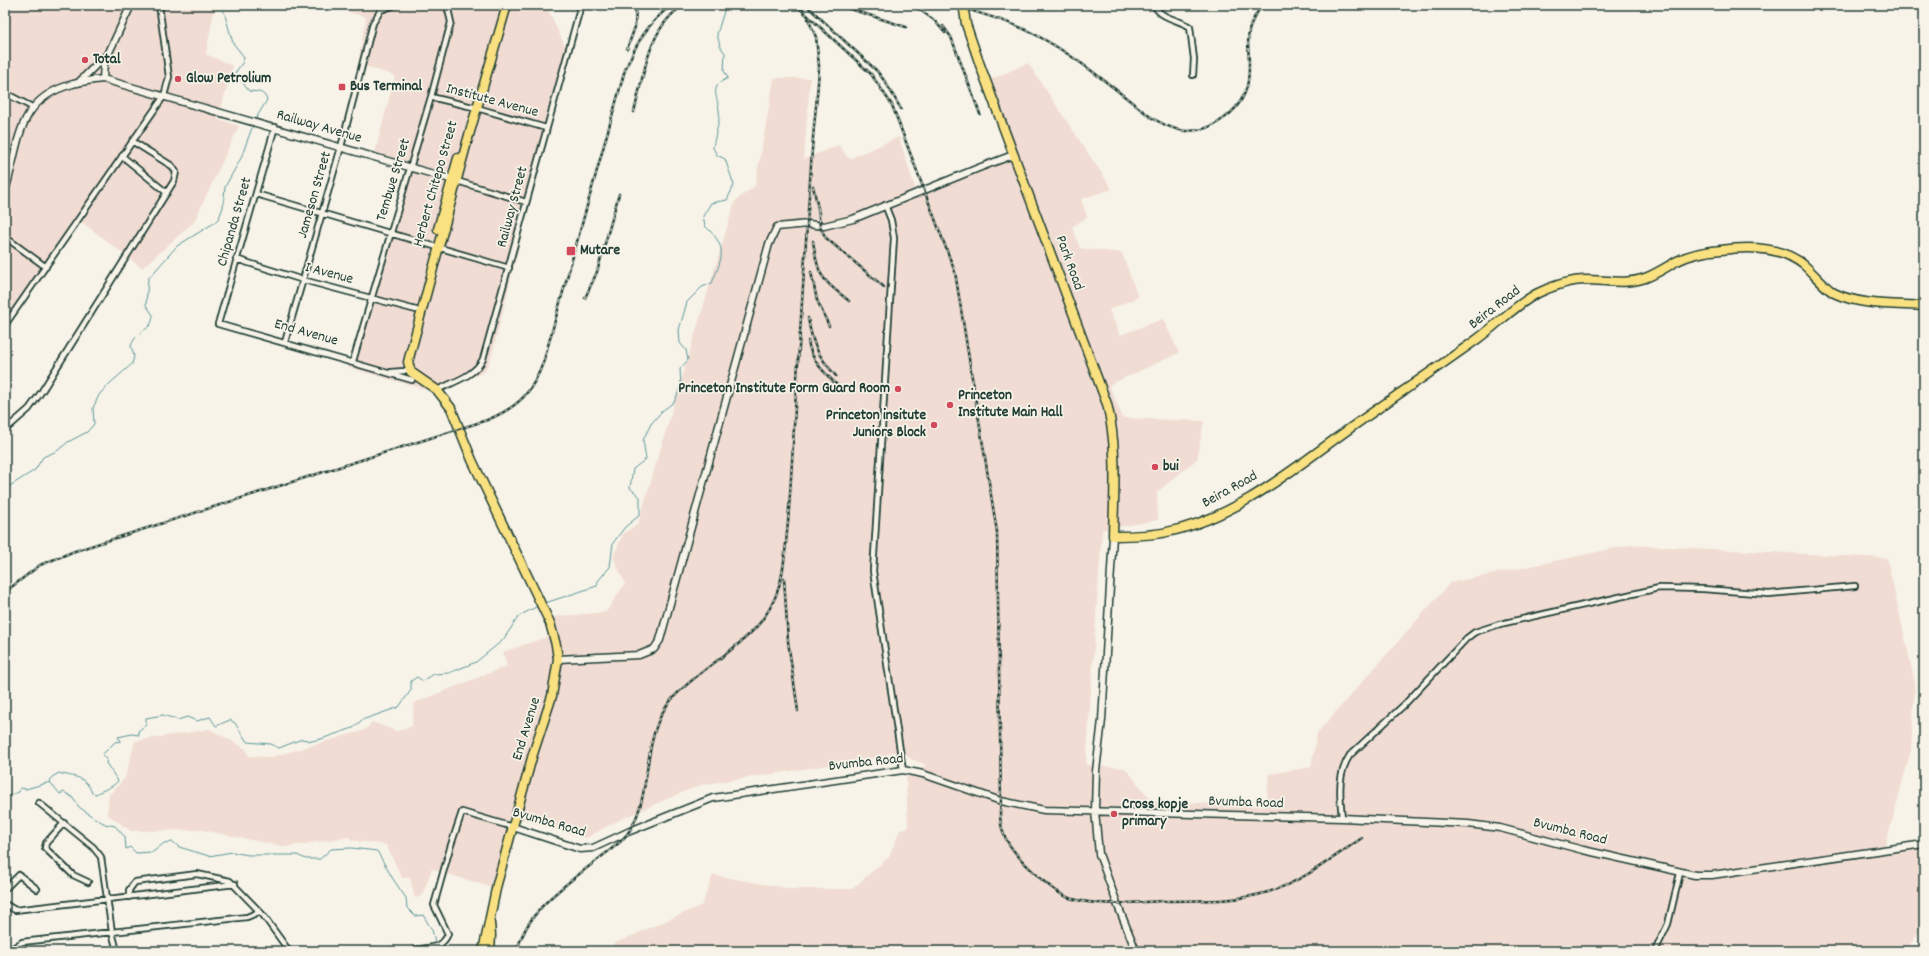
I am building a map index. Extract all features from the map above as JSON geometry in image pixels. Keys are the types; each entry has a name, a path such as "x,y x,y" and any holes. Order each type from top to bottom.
{"highway":[{"name":"Herbert Chitepo Street","path":"407,370 404,357 416,310 455,180 502,5"},
{"name":"Herbert Chitepo Street","path":"475,108 507,5"},
{"name":"Park Road","path":"964,7 968,31 1094,369 1112,423 1114,444 1113,536"},
{"name":"Herbert Chitepo Street","path":"407,370 411,347 436,247"},
{"name":"Beira Road","path":"1113,536 1144,536 1170,532 1209,519 1229,510 1294,468 1428,374 1490,330 1513,310 1536,294 1560,284 1584,280 1626,282 1644,279 1679,260 1692,256 1719,250 1762,248 1789,256 1802,264 1833,292 1849,298 1864,302 1924,306"},
{"name":"End Avenue","path":"407,370 412,380 438,396 447,408 477,480 531,585"},
{"name":"End Avenue","path":"407,370 437,390 451,408 472,460 554,634 558,660 552,696 497,884 483,951"},
{"path":"489,921 491,935 490,951"}],"street":[{"path":"5,191 22,126 32,107 42,98 60,89 78,83 104,79 104,64 131,5"},
{"path":"5,325 164,96 169,77 159,5"},
{"name":"Jameson Street","path":"285,342 341,147 373,23 381,10 395,5"},
{"name":"Tembwe Street","path":"353,361 431,98 451,22 447,5"},
{"name":"Railway Street","path":"437,390 474,372 480,366 486,352 546,128 581,5"},
{"path":"1154,5 1156,10 1165,16 1190,27 1194,59 1193,76"},
{"path":"78,83 108,54"},
{"name":"Railway Avenue","path":"104,79 275,127 526,202"},
{"path":"5,93 32,107"},
{"name":"Institute Avenue","path":"431,98 475,108 546,128"},
{"name":"Chipanda Street","path":"218,324 275,127"},
{"path":"5,430 29,409 42,391 174,181 176,172 167,163 132,141"},
{"path":"558,660 639,656 654,649 660,640 768,244 774,230 782,226 808,224 824,226 853,219 1013,155"},
{"path":"122,156 167,193"},
{"path":"256,194 509,268"},
{"path":"885,205 891,220 894,238 873,570 903,770"},
{"path":"5,237 46,267"},
{"name":"I Avenue","path":"236,259 303,280 416,310"},
{"name":"End Avenue","path":"218,324 353,361 412,380"},
{"name":"End Avenue","path":"386,372 407,370"},
{"path":"1113,536 1095,811 1099,854 1136,951"},
{"path":"1342,818 1340,792 1341,774 1345,762 1350,755 1404,705 1467,638 1475,632 1500,624 1582,604 1659,588 1703,589 1769,594 1855,586"},
{"name":"Bvumba Road","path":"413,951 435,948 442,944 448,934 436,912 434,905 462,812 580,849 593,848 630,831 713,798 903,770 924,774 997,800 1021,806 1054,811 1342,818 1468,824 1500,828 1680,873 1712,875 1924,844"},
{"path":"39,803 92,847 101,857 112,932 117,951"},
{"path":"64,823 46,843 45,848 73,875 88,882"},
{"path":"1912,846 1924,840"},
{"path":"1655,951 1668,924 1680,873"},
{"path":"129,897 129,890 135,882 197,874 230,880 260,912 289,951"},
{"path":"5,889 18,875 37,889"},
{"path":"5,904 13,910 235,884"},
{"path":"5,948 10,950 22,942 247,916 260,912"}],"shaded area":[{"path":"5,5 215,5 206,54 233,66 218,119 239,126 194,222 142,268 78,219 5,319"},
{"path":"324,5 546,5 567,50 492,355 485,372 434,392 347,367 412,164 375,152 395,76 358,64 366,17"},
{"path":"1028,63 1112,189 1081,199 1087,217 1072,227 1080,248 1122,253 1138,297 1109,310 1120,335 1163,319 1179,353 1109,385 1123,418 1204,421 1197,459 1157,492 1158,520 1102,530 1086,765 1125,768 1152,801 1266,806 1269,774 1311,767 1317,733 1450,583 1630,545 1887,558 1915,683 1911,750 1883,855 1924,847 1924,924 1906,951 613,951 613,944 702,905 713,875 792,889 852,889 889,857 900,830 908,828 906,778 926,765 911,759 900,750 881,757 700,785 623,818 586,838 518,818 493,888 432,869 422,896 415,898 410,878 402,878 386,845 351,840 349,837 286,847 202,830 131,831 107,814 109,795 125,778 135,741 210,729 246,749 249,756 272,757 365,730 372,722 397,731 412,726 414,703 507,666 503,652 555,634 552,617 606,612 625,583 613,557 623,534 638,524 735,201 755,186 774,78 810,78 804,159 839,145 849,159 899,137 916,191 1015,154 990,80"}],"waterway":[{"path":"222,5 233,43 244,57 243,62 235,73 249,91 262,93 267,100 255,120"},
{"path":"545,603 597,586 598,581 610,567 613,543 625,527 640,515 640,497 630,488 633,469 646,459 643,440 651,424 662,411 674,402 681,386 680,369 688,360 686,350 680,343 679,330 687,302 702,287 712,283 719,266 721,259 720,246 712,233 705,226 703,216 711,203 727,200 734,185 725,159 717,155 713,148 719,114 716,88 722,81 728,78 724,71 725,53 720,46 717,34 725,8 723,5"},
{"path":"5,489 35,470 43,457 57,451 68,442 87,432 94,424 93,408 99,395 132,364 134,356 131,346 137,336 147,328 152,321 153,315 146,305 148,279 177,246 214,223 219,218 223,207 225,187 241,158 253,125"},
{"path":"50,782 52,777 59,773 79,778 86,783 92,793 96,794 113,785 118,781 106,763 107,759 102,755 115,742 121,741 118,737 132,734 139,735 138,731 146,725 146,718 163,715 178,720 187,717 197,721 210,717 216,726 230,720 235,723 247,742 271,744 279,748 302,739 312,741 353,728 362,720 399,707 411,690 411,681 417,677 423,681 434,674 449,673 476,662 503,640 519,616 538,606"},
{"path":"5,801 10,795 19,792 20,788 26,789 50,782 60,794 64,792 72,797 79,807 93,817 105,824 115,826 125,837 126,849 130,847 136,853 153,852 164,843 173,842 179,847 209,856 232,852 248,855 297,855 306,859 320,859 331,849 351,848 377,851 406,898 407,908 415,916 423,915 432,930 436,945"}],"railway":[{"path":"627,49 635,27 636,5"},
{"path":"5,592 40,565 75,551 487,420 508,410 516,404 530,390 544,360 625,70 638,42 649,26 672,5"},
{"path":"634,112 649,53 655,39 662,26 672,14 684,5"},
{"path":"796,5 871,74 892,105 955,272 997,532 1000,815 1003,833 1009,845 1035,873 1055,890 1065,896 1095,903 1118,903 1203,901 1254,896 1281,888 1305,876 1362,838"},
{"path":"806,5 877,71 886,83 901,109"},
{"path":"838,5 906,27"},
{"path":"913,5 934,20 945,33"},
{"path":"953,5 1006,22 1036,35 1081,63 1152,118 1173,128 1186,131 1207,128 1217,123 1226,117 1241,101 1248,81 1249,33 1255,15 1263,5"},
{"path":"517,951 522,936 540,909 563,887 617,845 630,830 637,815 642,798 651,746 655,729 662,713 672,699 684,687 740,643 752,631 772,604 780,584 784,564 788,522 812,150 819,66 816,37 808,19"},
{"path":"943,26 951,37 980,114"},
{"path":"813,186 819,213"},
{"path":"585,298 597,272 619,194"},
{"path":"818,207 820,227 826,238 884,287"},
{"path":"813,241 817,263 822,276 832,287 849,301"},
{"path":"811,272 817,300 829,326"},
{"path":"808,318 814,343 820,356 836,376"},
{"path":"808,341 815,360 823,371 838,386"},
{"path":"784,578 788,641 798,711"}],"place":[{"name":"Total","path":"85,60"},
{"name":"Glow Petrolium","path":"178,79"},
{"name":"Bus Terminal","path":"342,87"},
{"name":"Mutare","path":"571,251"},
{"name":"Princeton Institute Form Guard Room","path":"898,389"},
{"name":"Princeton Institute Main Hall","path":"950,405"},
{"name":"Princeton insitute Juniors Block","path":"934,425"},
{"name":"bui","path":"1155,467"},
{"name":"Cross kopje primary","path":"1114,814"}]}
